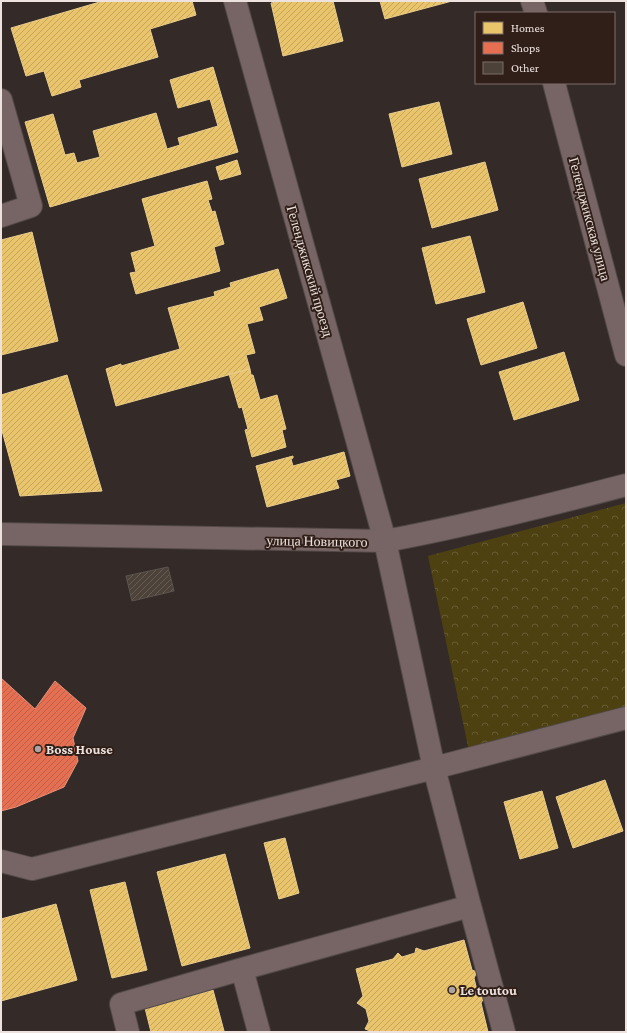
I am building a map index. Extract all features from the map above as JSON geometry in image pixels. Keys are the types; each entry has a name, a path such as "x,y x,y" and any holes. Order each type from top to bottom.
{"street":[{"name":"Геленджикский проезд","path":"235,1 385,541 434,768 504,1032"},
{"path":"532,1 536,12"},
{"name":"Геленджикская улица","path":"554,84 626,355"},
{"path":"1,100 31,206 1,216"},
{"name":"улица Новицкого","path":"1,534 385,541 445,530 626,485"},
{"path":"1,861 32,868 434,768 626,718"},
{"path":"128,1032 121,1004 470,906 472,914"},
{"path":"242,969 259,1032"}],"green space":[{"path":"626,503 626,709 469,751 428,556"}],"building: Homes":[{"path":"103,1 192,1 196,15 150,29 158,57 79,80 81,87 52,96 44,71 26,76 11,28"},
{"path":"281,1 333,1 343,41 283,56 271,3"},
{"path":"380,1 452,1 385,19"},
{"path":"213,67 238,152 50,207 25,122 53,114 65,155 74,153 77,163 100,157 93,131 156,113 167,149 180,145 178,138 218,126 210,99 178,108 170,80"},
{"path":"439,102 452,154 402,167 389,114"},
{"path":"237,160 241,174 220,180 216,167"},
{"path":"485,162 498,210 432,228 419,179"},
{"path":"207,181 212,199 208,200 212,212 215,211 224,244 214,247 220,271 136,294 130,273 136,272 131,253 155,246 142,199"},
{"path":"32,232 58,341 1,355 1,240"},
{"path":"470,236 485,292 436,304 422,248"},
{"path":"278,269 287,298 259,307 263,320 247,324 255,353 246,355 250,369 116,406 106,369 180,349 168,308 215,296 214,292 231,287 230,283"},
{"path":"523,302 537,348 481,365 467,319"},
{"path":"564,352 579,400 514,420 499,372"},
{"path":"250,369 260,400 277,395 286,429 282,430 286,447 252,457 245,430 248,429 242,407 239,408 229,374"},
{"path":"67,375 102,491 20,496 1,427 1,395"},
{"path":"344,452 350,476 336,480 339,488 267,507 256,466 293,456 291,459 293,466"},
{"path":"605,780 623,831 573,848 556,797"},
{"path":"542,791 558,848 520,859 504,802"},
{"path":"285,838 299,893 279,899 264,843"},
{"path":"225,854 250,948 182,966 157,872"},
{"path":"125,882 147,970 112,978 90,890"},
{"path":"56,904 77,980 1,1001 1,919"},
{"path":"464,940 472,970 477,972 474,978 478,995 484,998 481,1003 488,1032 373,1032 365,1029 369,1021 366,1009 357,1003 363,996 356,969 393,959 398,953 402,957 415,953 416,948 424,951"},
{"path":"213,990 225,1032 151,1032 145,1008 176,1000 178,997 180,999"}],"building: Shops":[{"name":"Boss House","path":"1,678 35,709 55,681 86,708 73,738 78,761 64,787 16,807 1,811"}],"building: Other":[{"path":"168,567 174,591 132,601 126,576"}],"place":[{"name":"Boss House","path":"38,749"},
{"name":"Le toutou","path":"452,990"}]}
